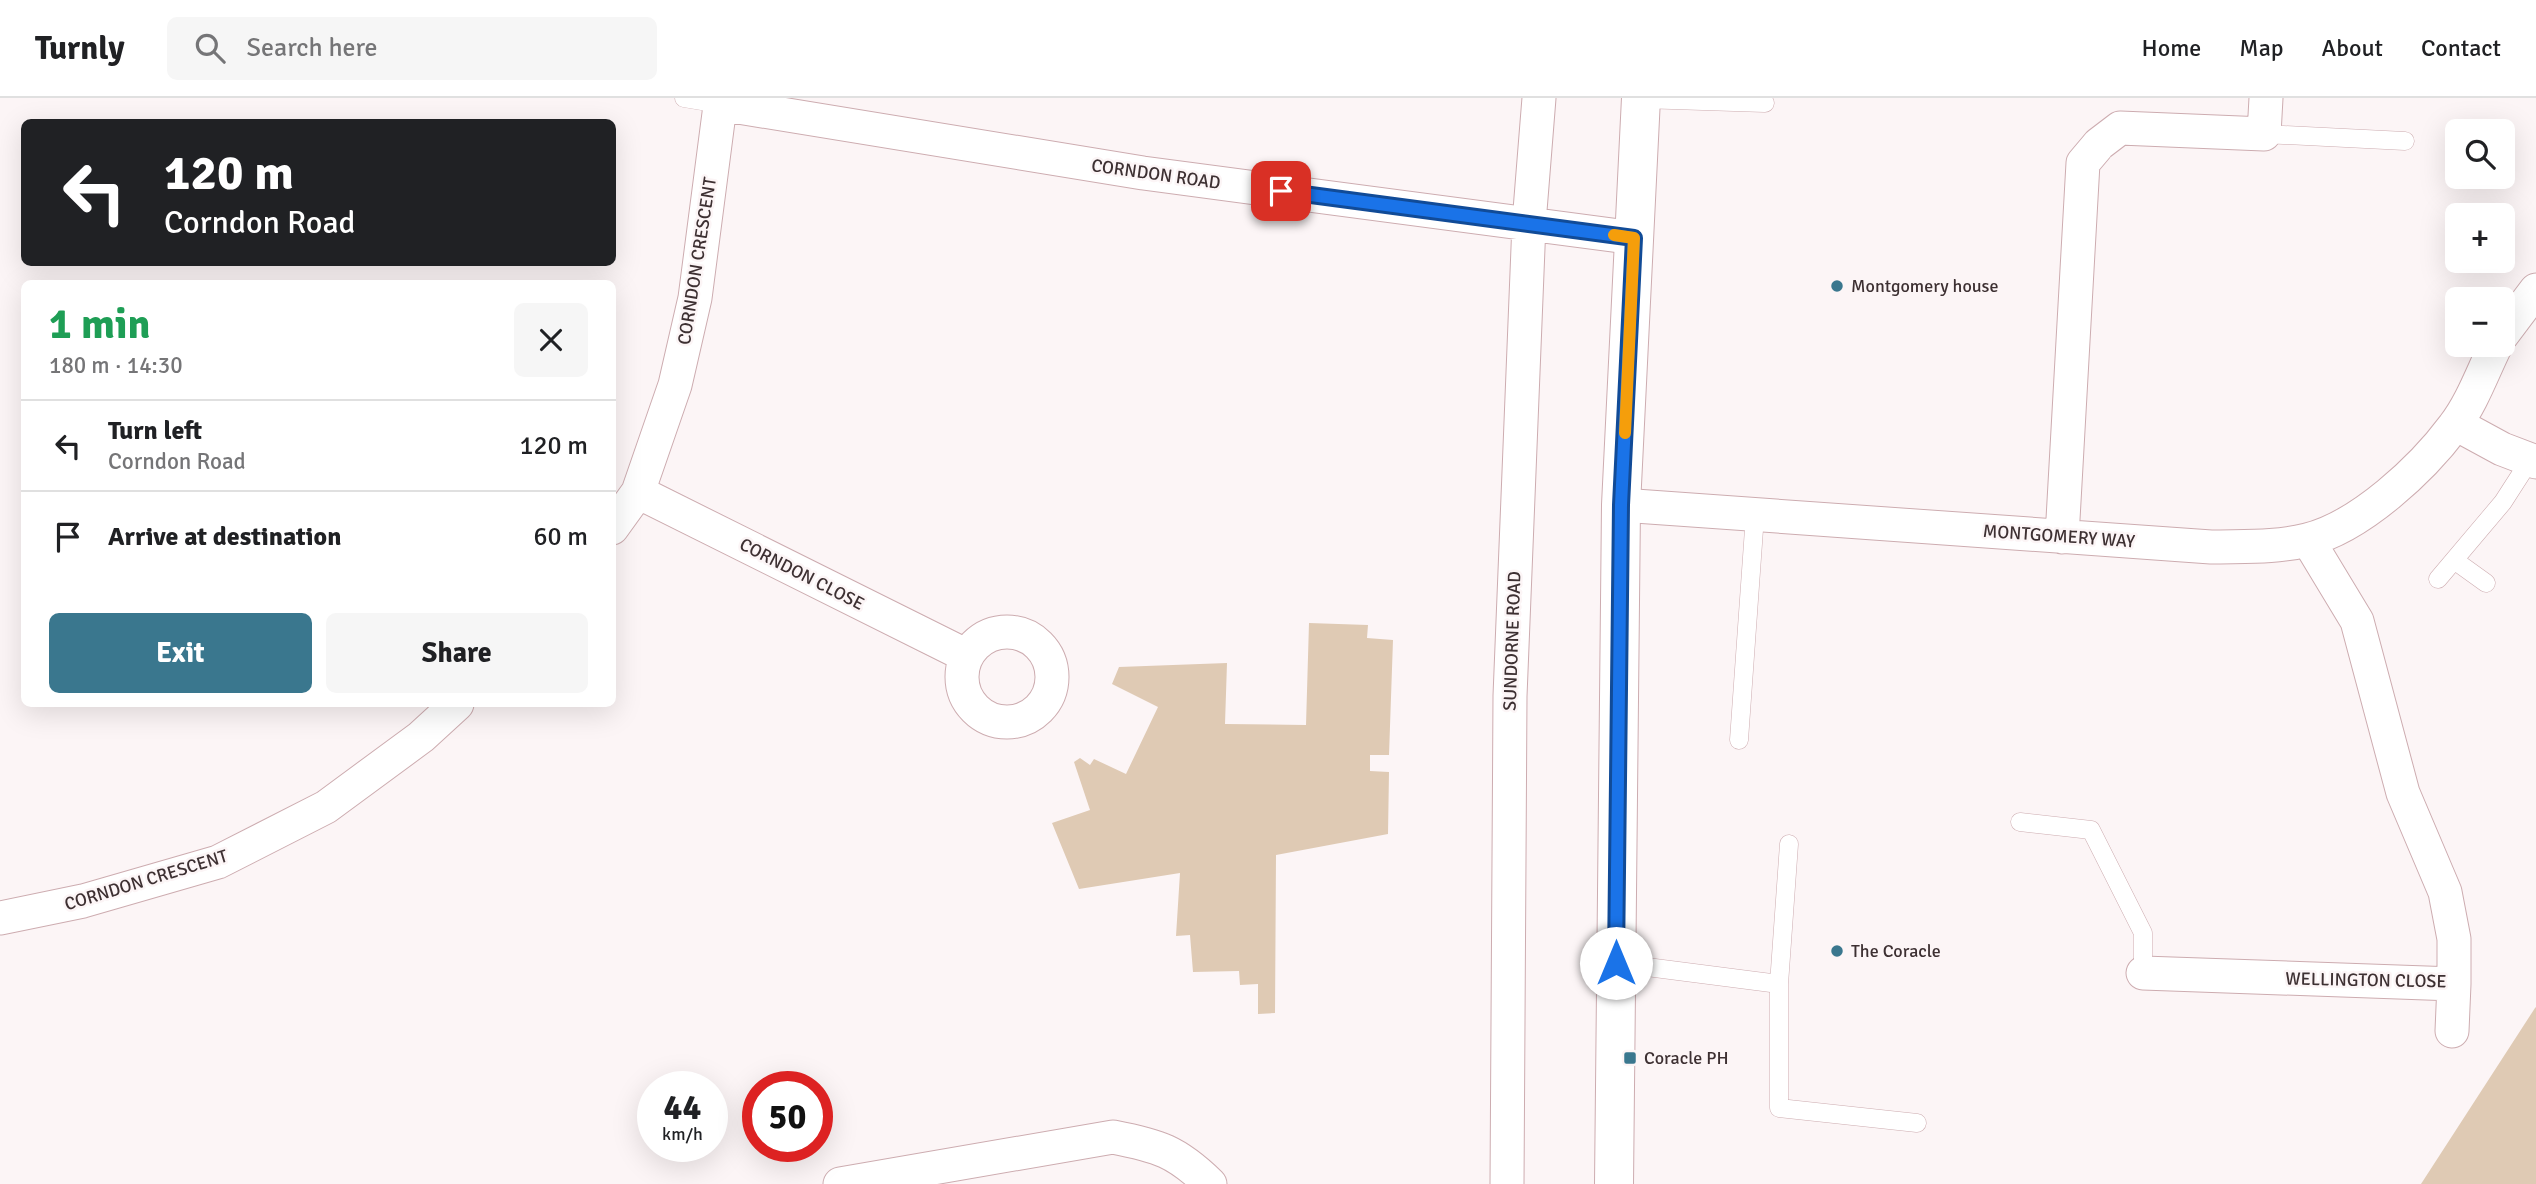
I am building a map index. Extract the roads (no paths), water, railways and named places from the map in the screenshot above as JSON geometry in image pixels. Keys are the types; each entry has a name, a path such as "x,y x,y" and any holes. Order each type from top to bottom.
{"main road":[{"path":"1614,1184 1621,505 1641,98"}],"street":[{"name":"SUNDORNE ROAD","path":"1507,1184 1510,696 1529,223 1539,98"},
{"path":"2062,537 2083,163 2099,144 2120,128 2263,134 2266,98"},
{"name":"CORNDON ROAD","path":"720,101 1143,173 1634,238"},
{"name":"CORNDON CRESCENT","path":"616,522 638,492 675,385 695,298 720,101"},
{"path":"2515,318 2536,290"},
{"name":"MONTGOMERY WAY","path":"1621,505 2211,547 2259,546 2308,540 2348,523 2420,466 2456,424 2490,357"},
{"path":"2456,424 2533,461"},
{"name":"CORNDON CLOSE","path":"638,492 967,656"},
{"name":"WELLINGTON CLOSE","path":"2143,973 2454,985 2454,939 2445,892 2403,793 2357,621 2308,540"},
{"name":"CORNDON CRESCENT","path":"0,918 83,901 218,862 326,807 421,737 454,707"},
{"path":"2452,1031 2454,985"},
{"path":"840,1184 1113,1137 1153,1144 1186,1160 1210,1184"}],"lane":[{"path":"684,98 720,101"},
{"path":"1641,98 1765,103"},
{"path":"2263,134 2405,141"},
{"path":"2438,579 2503,502 2533,461"},
{"path":"1739,740 1755,515"},
{"path":"2454,560 2486,583"},
{"path":"2020,822 2091,830 2143,933 2143,973"},
{"path":"1789,844 1779,984 1779,1108 1917,1123"},
{"path":"1616,963 1779,984"}],"place":[{"name":"Montgomery house","path":"1837,286"},
{"name":"The Coracle","path":"1837,951"},
{"name":"Coracle PH","path":"1630,1058"}]}
